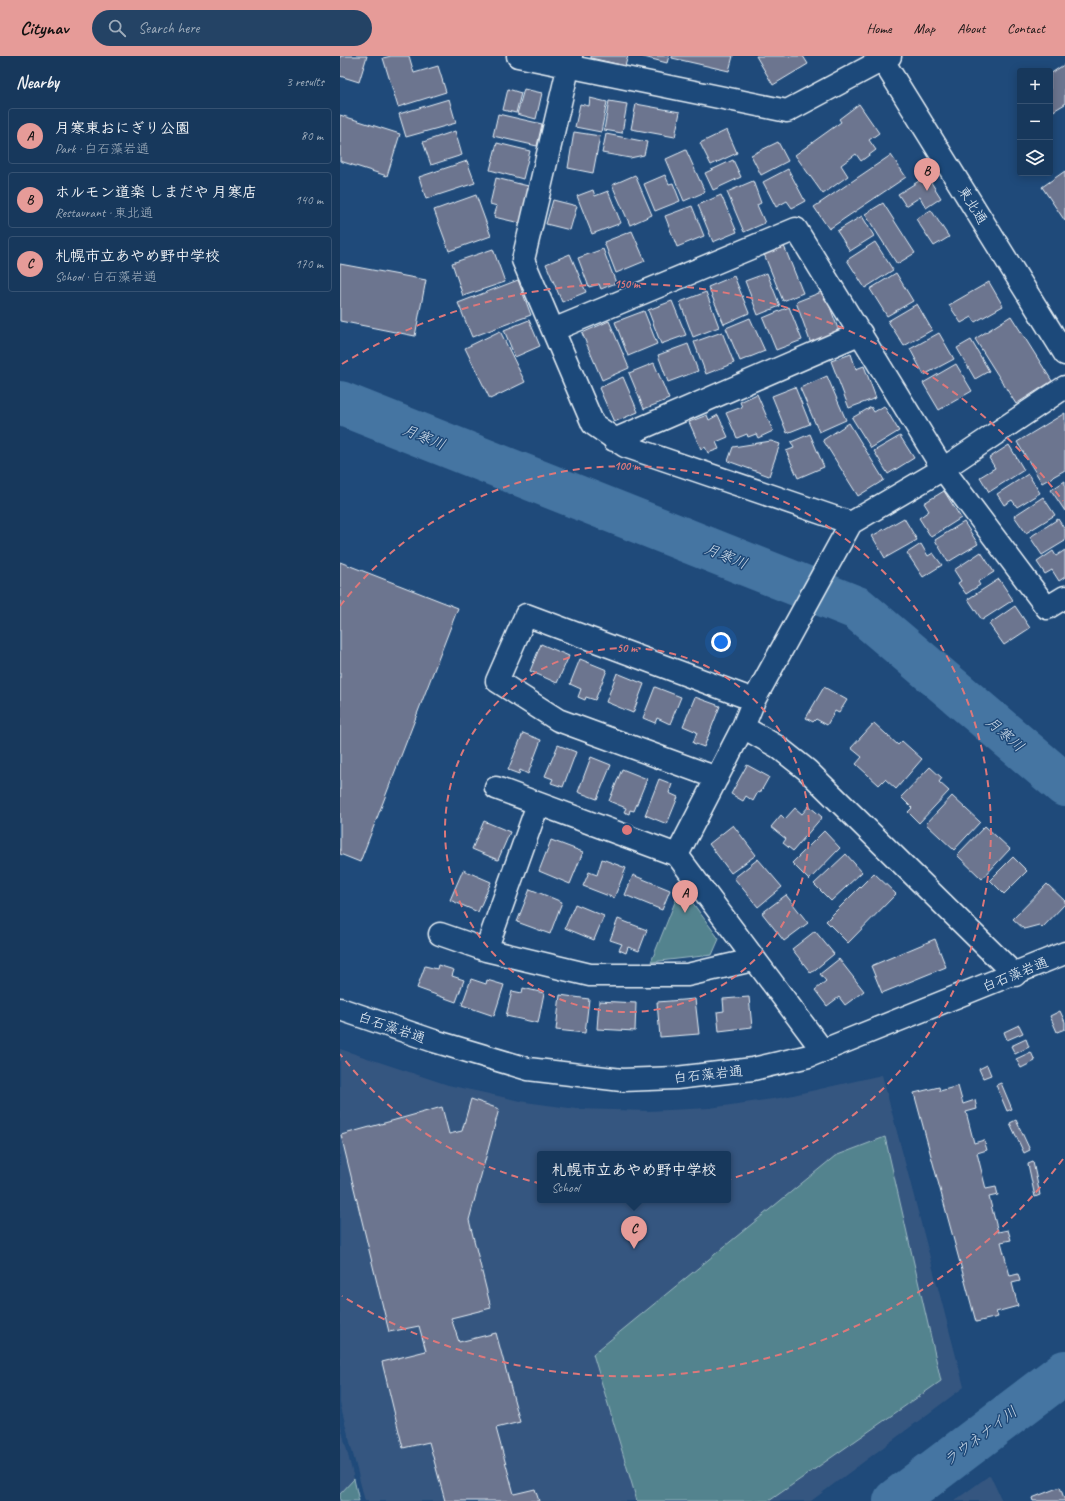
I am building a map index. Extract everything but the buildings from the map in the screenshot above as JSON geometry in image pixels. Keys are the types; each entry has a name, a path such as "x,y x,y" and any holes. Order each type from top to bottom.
{"street":[{"path":"518,56 570,62 787,111 885,57"},
{"name":"東北通","path":"885,57 1065,354"},
{"path":"570,62 523,260 593,424 614,440 625,446 851,523"},
{"path":"553,330 796,230 944,469 1047,608 1065,597"},
{"path":"614,440 861,333"},
{"path":"677,855 743,727 754,700 851,523 944,469 1065,387"},
{"path":"717,778 558,720 497,681 526,615 754,700"},
{"path":"743,727 778,747 808,770 1015,974"},
{"path":"496,788 677,855 753,960 823,1051"},
{"path":"486,950 538,804"},
{"path":"440,934 486,950 590,975 687,976 753,960"},
{"name":"白石藻岩通","path":"340,1008 434,1042 528,1069 622,1080 676,1078 753,1069 809,1056 1065,953"}],"shaded area":[{"path":"340,1049 448,1085 525,1102 576,1109 649,1111 710,1108 780,1098 882,1075 964,1387 811,1501 365,1501 340,1403"},
{"path":"340,1423 354,1479 359,1501 340,1501"},
{"path":"990,1475 1002,1501 954,1501"}],"green space":[{"path":"681,887 719,939 712,955 651,962"},
{"path":"885,1137 941,1381 769,1501 637,1501 593,1354 835,1156"},
{"path":"354,1479 359,1501 340,1501 340,1494"}],"waterway":[{"name":"月寒川","path":"340,403 857,608 1065,785"},
{"name":"ラウネナイ川","path":"895,1501 1065,1372"}],"place":[{"name":"ホルモン道楽 しまだや 月寒店","path":"927,191"},
{"name":"月寒東おにぎり公園","path":"685,913"},
{"name":"札幌市立あやめ野中学校","path":"634,1249"}]}
